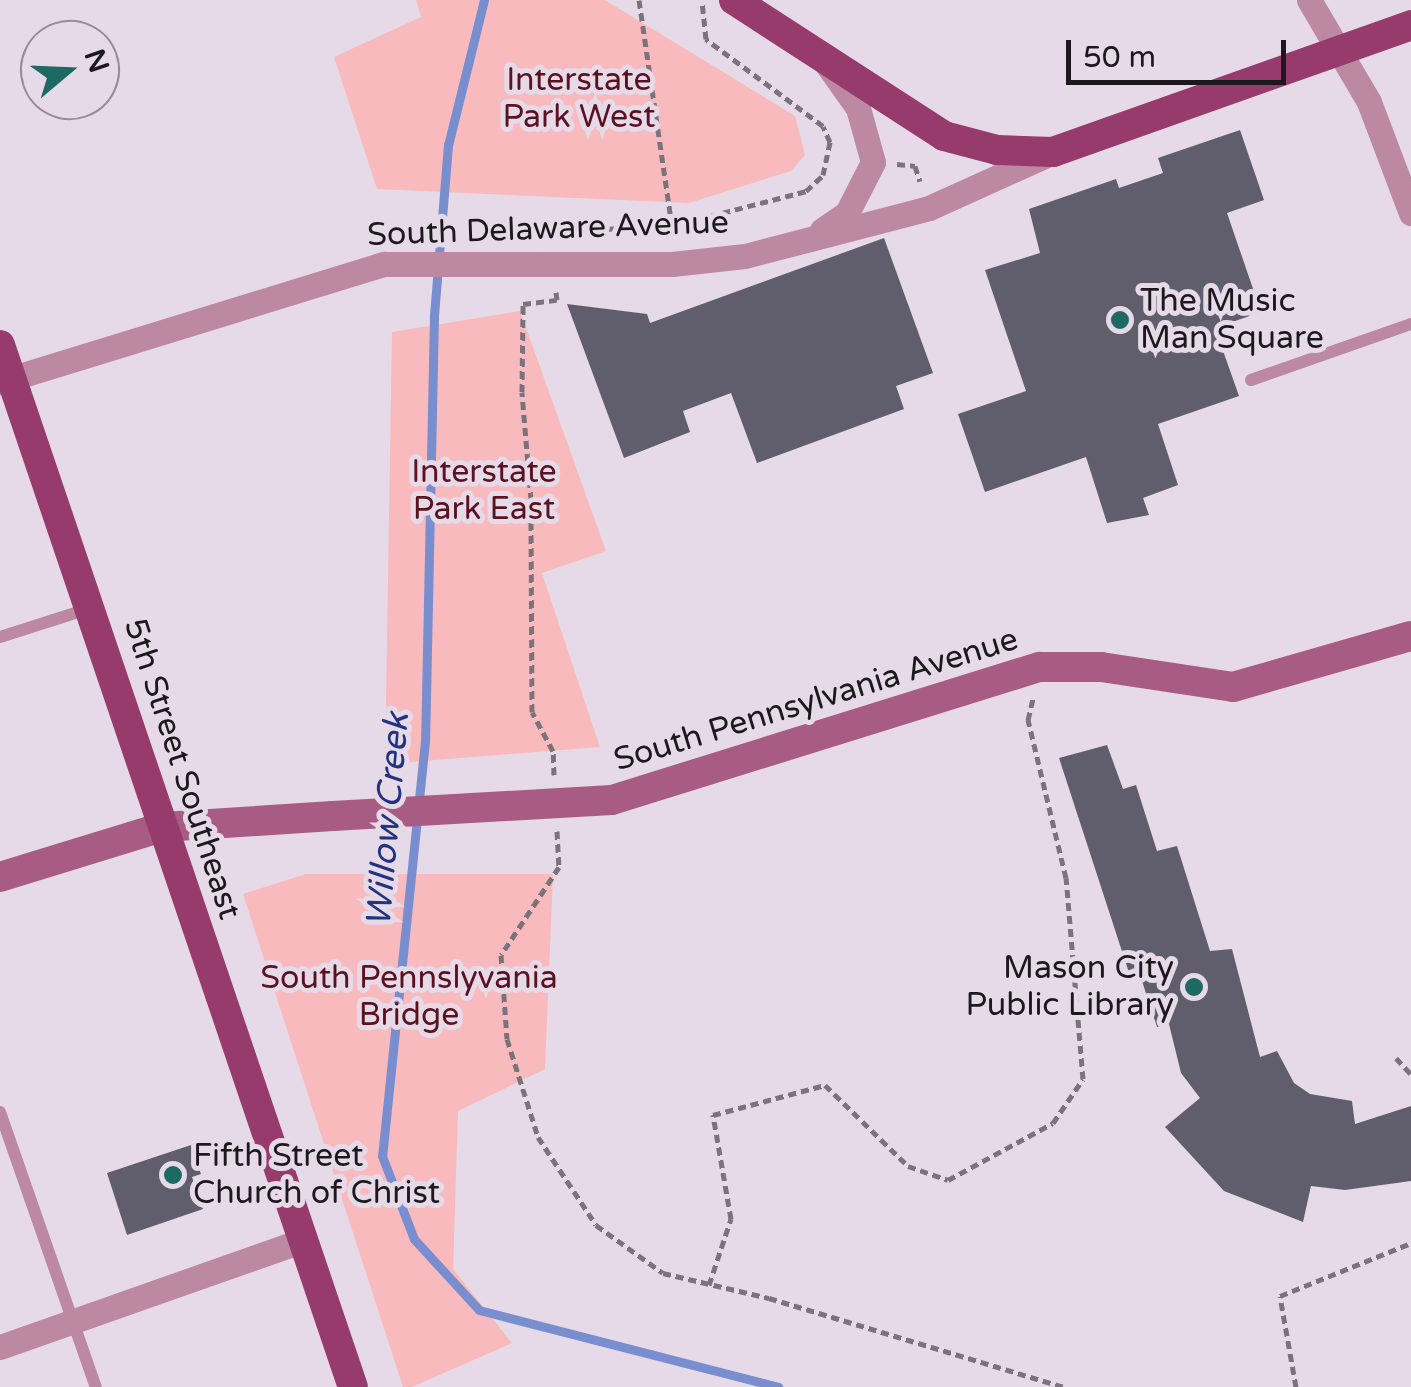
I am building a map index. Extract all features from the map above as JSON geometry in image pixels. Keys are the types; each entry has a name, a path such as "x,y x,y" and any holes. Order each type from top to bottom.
{"main road":[{"path":"734,0 824,60"},
{"name":"South Delaware Avenue","path":"824,60 944,136 997,150 1053,152 1411,25"},
{"name":"5th Street Southeast","path":"0,344 6,380 92,608 353,1387"},
{"name":"South Pennsylvania Avenue","path":"0,877 164,827 612,800 1040,667 1101,668 1233,687 1411,636"}],"street":[{"path":"1309,0 1369,102 1411,213"},
{"name":"South Delaware Avenue","path":"814,236 847,213 874,162 858,108 824,60"},
{"name":"South Delaware Avenue","path":"6,380 384,264 727,258 928,208 1053,152"},
{"path":"0,1347 303,1240"}],"lane":[{"path":"1250,380 1411,324"},
{"path":"0,637 92,608"},
{"path":"0,1112 96,1387"}],"path":[{"path":"639,0 672,226"},
{"path":"524,304 556,300 556,230 672,226 806,191 830,158 823,126 706,39 702,0"},
{"path":"894,164 915,166 924,194"},
{"path":"1040,667 1028,720 1066,878 1083,1079 1053,1124 948,1180 908,1166 824,1085 713,1115 730,1219 709,1285 1062,1387"},
{"path":"1396,1058 1411,1074"},
{"path":"1296,1387 1280,1296 1411,1243"}],"green space":[{"name":"Interstate Park West","path":"416,0 605,0 795,116 805,155 791,171 689,203 377,189 334,57 421,17"},
{"name":"Interstate Park East","path":"520,311 606,551 542,573 600,747 385,764 392,332"},
{"name":"South Pennslyvania Bridge","path":"306,874 553,874 545,1069 458,1111 453,1269 512,1343 412,1387 403,1387 243,894"}],"building":[{"name":"The Music Man Square","path":"1240,130 1264,200 1227,213 1261,312 1215,328 1239,396 1158,424 1178,485 1143,498 1149,515 1107,523 1086,457 985,492 958,414 1026,391 985,270 1040,253 1029,209 1116,179 1119,188 1163,173 1158,158"},
{"path":"884,238 933,373 896,386 904,409 757,463 731,393 683,411 690,432 624,458 567,304 647,314 650,323"},
{"name":"Mason City Public Library","path":"1107,745 1123,789 1136,785 1157,851 1177,846 1210,951 1232,949 1260,1057 1277,1051 1294,1083 1310,1094 1352,1101 1355,1124 1411,1106 1411,1181 1345,1190 1311,1186 1303,1222 1224,1191 1165,1127 1200,1098 1181,1073 1169,1024 1157,1027 1141,978 1132,982 1059,758"},
{"path":"191,1145 201,1174 192,1177 203,1209 127,1235 107,1173"}],"waterway":[{"name":"Willow Creek","path":"484,0 448,145 434,316 425,741 382,1156 414,1239 479,1310 778,1387"}],"place":[{"name":"The Music Man Square","path":"1120,320"},
{"name":"Mason City Public Library","path":"1194,987"},
{"name":"Fifth Street Church of Christ","path":"173,1175"}]}
